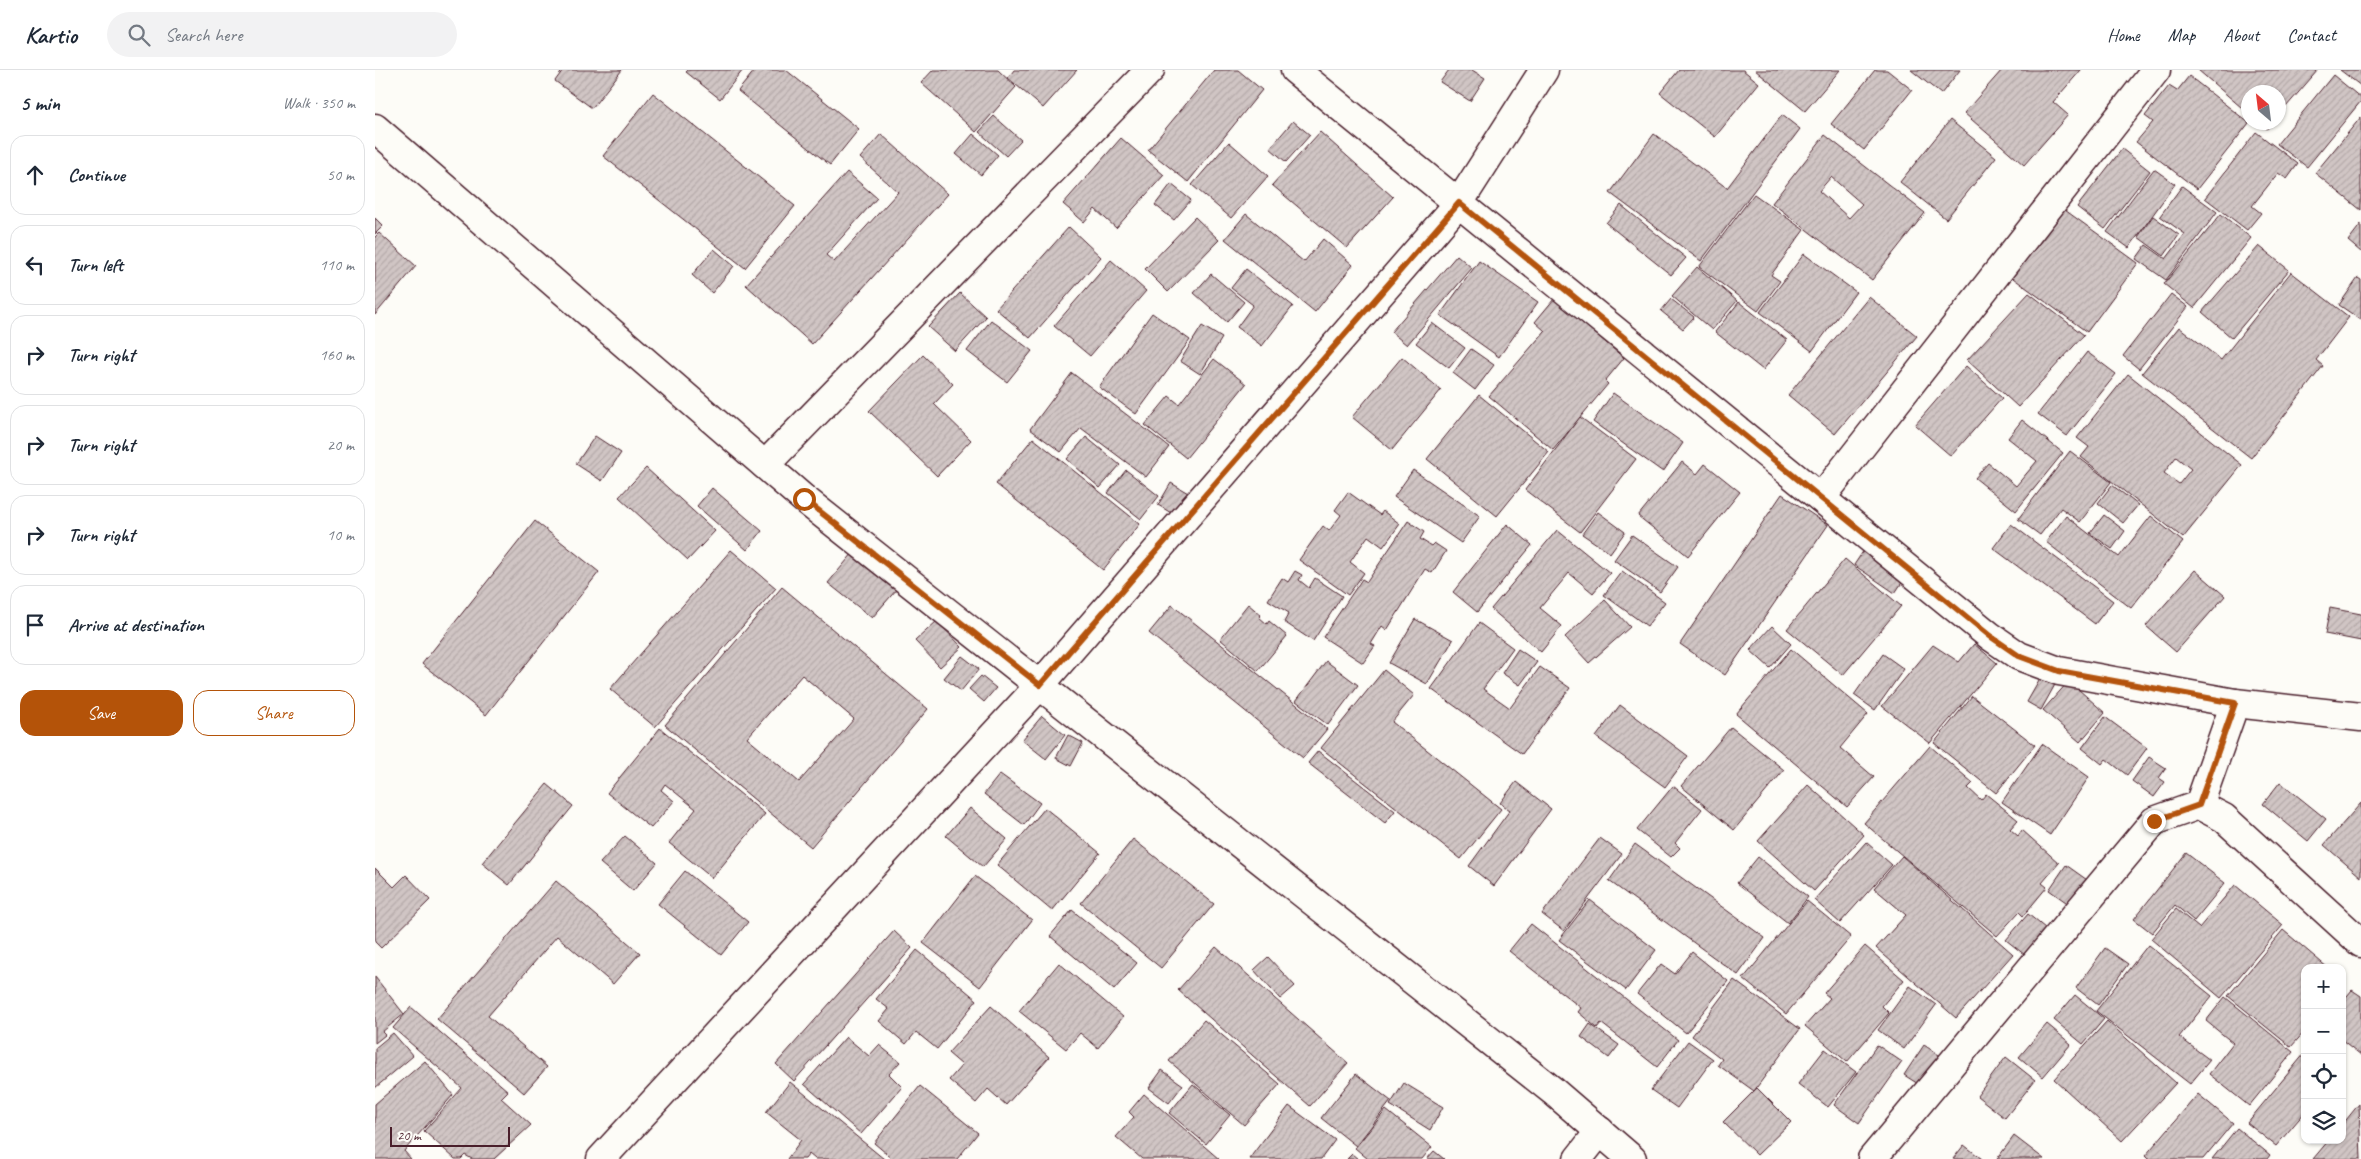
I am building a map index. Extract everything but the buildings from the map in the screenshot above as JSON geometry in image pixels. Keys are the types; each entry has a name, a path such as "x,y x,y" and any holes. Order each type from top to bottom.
{"street":[{"path":"765,465 1150,70"},
{"path":"1295,70 1990,636 2019,656 2059,671 2235,703 2361,717"},
{"path":"601,1159 1040,685 1459,203 1544,70"},
{"path":"1821,498 2156,70"},
{"path":"375,128 765,465 1553,1091 1632,1159"},
{"path":"2199,805 2235,703"},
{"path":"1873,1159 2154,821 2199,805 2224,818 2361,944"},
{"path":"1578,1159 1600,1131"}],"route":[{"path":"804,499 1040,685 1459,203 1990,636 2019,656 2059,671 2235,703 2199,805 2154,821"}]}
